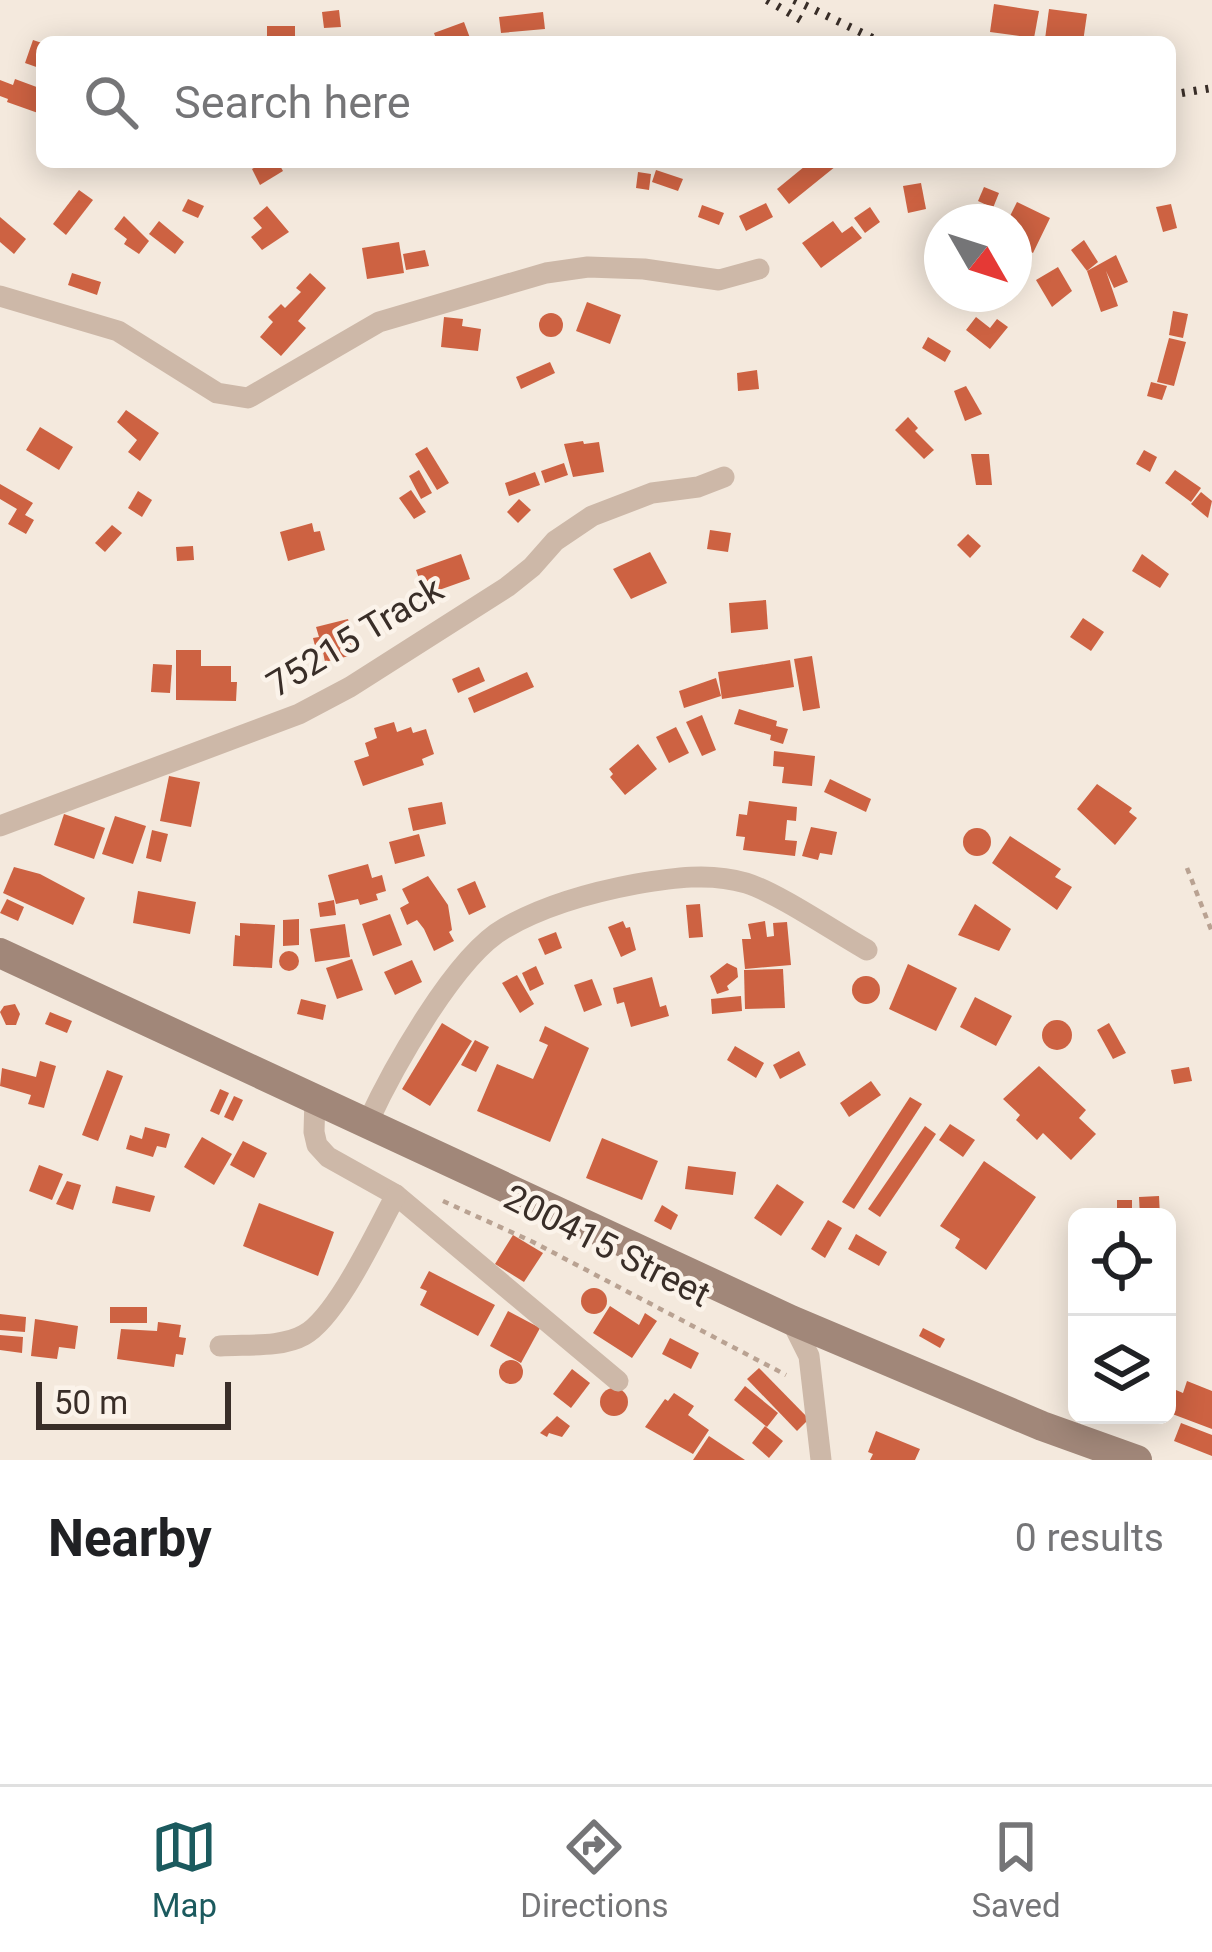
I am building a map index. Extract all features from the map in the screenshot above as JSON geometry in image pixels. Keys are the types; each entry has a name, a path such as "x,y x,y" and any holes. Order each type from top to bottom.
{"street":[{"path":"6,299 118,331 218,393 248,398 379,322 546,273 588,267 644,269 719,280 759,269"},
{"name":"75215 Track","path":"0,826 299,714 507,587 555,541 592,516 652,493 698,487 724,477"},
{"path":"368,1122 396,1068 474,954 502,929 556,905 623,886 702,876 748,883 867,950"},
{"path":"0,953 791,1320 1042,1426 1136,1460"},
{"path":"315,1098 317,1145 328,1157 396,1195 619,1382"},
{"path":"220,1346 290,1341 315,1327 350,1280 396,1195"},
{"path":"791,1320 809,1356 821,1460"}],"path":[{"path":"1187,868 1212,932"},
{"name":"200415 Street","path":"431,1196 533,1242 757,1358 816,1394"}],"building":[{"path":"994,4 1039,11 1034,36 990,32"},
{"path":"1049,9 1087,14 1084,36 1045,36"},
{"path":"339,10 341,27 324,28 322,12"},
{"path":"543,12 545,29 501,33 499,17"},
{"path":"464,22 469,36 435,36"},
{"path":"267,26 295,26 295,36 267,36"},
{"path":"33,40 36,41 36,67 25,63"},
{"path":"15,79 36,87 36,112 0,96 0,80 13,85"},
{"path":"281,168 283,171 260,185 252,169"},
{"path":"803,168 834,168 789,204 777,189"},
{"path":"656,170 683,179 678,191 652,182"},
{"path":"638,172 651,174 649,190 636,188"},
{"path":"921,183 924,209 908,213 903,186"},
{"path":"984,187 999,193 995,204 978,201"},
{"path":"79,190 93,200 66,235 53,224"},
{"path":"188,199 204,206 198,218 182,211"},
{"path":"766,203 773,217 746,231 739,216"},
{"path":"1171,204 1177,228 1163,232 1156,207"},
{"path":"702,205 724,213 719,225 698,217"},
{"path":"267,206 289,232 262,250 251,237 262,228 253,218"},
{"path":"870,207 880,222 865,233 854,218"},
{"path":"1032,209 1050,218 1032,252"},
{"path":"124,216 149,241 139,254 114,229"},
{"path":"0,217 26,239 14,254 0,242"},
{"path":"159,221 184,242 175,254 149,234"},
{"path":"833,221 842,233 852,226 862,238 821,268 802,243"},
{"path":"1084,240 1098,262 1087,271 1071,250"},
{"path":"399,242 404,273 367,279 362,248"},
{"path":"425,250 429,266 406,270 403,254"},
{"path":"1116,255 1128,282 1114,288 1106,271 1118,306 1101,312 1087,271"},
{"path":"1058,267 1072,291 1052,307 1036,280"},
{"path":"72,273 101,282 97,295 68,285"},
{"path":"310,273 326,288 298,321 306,328 281,356 260,337 273,322 268,317 301,292 296,288"},
{"path":"587,302 621,315 610,344 576,331"},
{"path":"1173,311 1188,314 1183,338 1169,335"},
{"path":"551,313 563,325 551,337 539,325"},
{"path":"444,317 463,319 462,326 481,329 478,351 441,347"},
{"path":"976,317 990,328 997,319 1008,327 990,349 966,330"},
{"path":"928,337 951,351 945,362 922,348"},
{"path":"1169,338 1186,342 1174,386 1157,382"},
{"path":"550,362 555,373 521,389 516,377"},
{"path":"757,370 759,389 738,391 737,373"},
{"path":"1151,382 1167,386 1162,400 1147,396"},
{"path":"966,386 982,414 965,421 954,391"},
{"path":"126,410 159,433 140,461 128,452 137,440 117,422"},
{"path":"908,417 934,450 924,459 895,430"},
{"path":"40,427 73,447 59,470 26,450"},
{"path":"599,442 604,472 573,477 564,444"},
{"path":"427,447 449,483 437,490 415,454"},
{"path":"1144,450 1157,457 1150,472 1136,464"},
{"path":"971,454 989,454 992,485 976,485"},
{"path":"564,463 568,475 545,483 541,471"},
{"path":"419,470 432,493 421,499 409,476"},
{"path":"1175,470 1201,488 1191,502 1165,483"},
{"path":"535,472 540,485 509,496 505,483"},
{"path":"0,484 33,503 25,515 34,520 26,534 8,524 17,509 0,499"},
{"path":"411,490 426,512 414,519 399,498"},
{"path":"138,491 152,500 142,517 128,508"},
{"path":"1201,492 1212,501 1208,518 1191,504"},
{"path":"519,499 531,510 518,523 507,512"},
{"path":"312,523 314,532 320,531 325,550 288,561 280,532"},
{"path":"112,525 122,533 105,552 95,543"},
{"path":"710,530 731,533 728,552 707,549"},
{"path":"968,534 981,546 970,558 957,545"},
{"path":"193,546 194,560 177,561 176,547"},
{"path":"650,552 667,583 631,599 613,569"},
{"path":"461,554 470,579 425,595 416,570"},
{"path":"1142,554 1169,574 1160,588 1132,571"},
{"path":"766,600 768,629 731,633 729,603"},
{"path":"1083,618 1104,632 1091,651 1070,637"},
{"path":"348,619 357,654 325,662 323,652 317,654 316,627"},
{"path":"176,650 201,650 201,666 231,666 231,682 237,682 236,701 176,700"},
{"path":"812,656 820,708 803,711 794,659"},
{"path":"790,660 794,687 722,699 718,672"},
{"path":"153,664 172,665 170,693 151,692"},
{"path":"479,667 485,681 458,693 452,679"},
{"path":"527,672 534,687 474,713 468,698"},
{"path":"716,678 721,696 684,708 679,691"},
{"path":"739,709 788,729 783,744 770,740 771,735 734,724"},
{"path":"702,715 716,750 702,756 686,722"},
{"path":"394,722 397,732 426,729 434,754 422,759 424,765 363,786 354,761 369,756 365,743 377,738 374,728"},
{"path":"676,727 689,753 669,763 656,737"},
{"path":"638,744 657,769 625,795 609,769"},
{"path":"774,751 815,756 812,786 782,783 784,767 773,766"},
{"path":"169,776 200,782 191,827 160,821"},
{"path":"830,779 871,799 866,812 824,792"},
{"path":"1097,784 1132,808 1129,812 1137,818 1115,845 1077,809"},
{"path":"749,801 797,807 796,821 787,820 785,840 797,841 795,856 743,850 745,837 736,836 739,814 747,815"},
{"path":"442,802 446,824 413,831 408,808"},
{"path":"64,814 105,828 94,859 54,845"},
{"path":"115,816 146,826 133,864 102,854"},
{"path":"811,827 837,832 832,855 820,853 818,860 802,856"},
{"path":"977,828 987,832 991,842 987,852 977,856 967,852 963,842 967,832"},
{"path":"152,830 168,834 161,862 146,858"},
{"path":"419,834 425,856 395,864 389,842"},
{"path":"1010,836 1061,869 1055,877 1072,887 1057,910 992,863"},
{"path":"368,864 372,878 382,875 386,891 376,894 378,900 360,905 358,899 336,904 328,875"},
{"path":"14,867 40,874 85,898 73,925 3,893"},
{"path":"428,876 448,905 454,941 434,951 417,920 407,925 400,908 409,903 402,889"},
{"path":"475,881 486,907 469,915 457,889"},
{"path":"138,891 196,902 190,934 133,923"},
{"path":"7,899 24,907 18,921 0,913"},
{"path":"334,900 336,915 320,917 318,903"},
{"path":"700,904 703,937 689,938 686,905"},
{"path":"975,904 1011,929 999,951 958,935"},
{"path":"390,914 402,945 373,956 362,924"},
{"path":"299,919 299,945 283,946 283,920"},
{"path":"623,921 630,927 636,950 621,957 608,927"},
{"path":"765,921 767,937 774,936 773,923 787,922 791,965 745,969 742,939 751,939 748,924"},
{"path":"240,923 275,925 272,968 233,966"},
{"path":"345,924 350,957 315,962 310,929"},
{"path":"556,932 562,948 545,955 538,939"},
{"path":"289,951 299,961 289,971 279,961"},
{"path":"352,959 363,990 337,999 326,968"},
{"path":"412,960 422,982 395,995 384,972"},
{"path":"727,963 737,968 738,977 727,986 729,990 717,994 710,976"},
{"path":"908,964 957,988 936,1031 889,1009"},
{"path":"536,966 544,984 530,991 522,973"},
{"path":"783,969 785,1008 745,1009 744,970"},
{"path":"517,975 534,1004 520,1013 502,983"},
{"path":"866,976 876,980 880,990 876,1000 866,1004 856,1000 852,990 856,980"},
{"path":"652,977 660,1007 666,1005 669,1016 631,1027 624,1002 617,1004 613,988"},
{"path":"592,979 602,1005 584,1012 574,985"},
{"path":"741,996 742,1011 712,1014 711,999"},
{"path":"975,997 1012,1016 996,1046 960,1027"},
{"path":"301,999 326,1005 323,1020 297,1014"},
{"path":"15,1004 20,1014 16,1025 6,1025 0,1012"},
{"path":"50,1012 72,1021 67,1033 45,1024"},
{"path":"1057,1020 1072,1035 1057,1050 1042,1035"},
{"path":"442,1023 472,1041 430,1106 402,1089"},
{"path":"1109,1023 1126,1053 1113,1059 1097,1030"},
{"path":"545,1026 589,1048 550,1142 477,1111 497,1064 533,1079 548,1045 539,1041"},
{"path":"475,1040 489,1047 476,1072 461,1065"},
{"path":"735,1046 764,1063 756,1078 727,1060"},
{"path":"799,1051 806,1065 780,1079 773,1065"},
{"path":"40,1061 56,1066 44,1108 28,1104 31,1095 0,1086 2,1068 36,1077"},
{"path":"1039,1066 1086,1110 1079,1118 1096,1134 1071,1160 1043,1133 1037,1140 1003,1099"},
{"path":"1189,1067 1192,1081 1174,1084 1171,1070"},
{"path":"107,1070 123,1076 98,1141 82,1135"},
{"path":"871,1081 881,1095 849,1117 840,1103"},
{"path":"220,1089 229,1093 219,1115 210,1111"},
{"path":"234,1096 243,1100 233,1121 224,1117"},
{"path":"910,1097 922,1104 854,1209 842,1202"},
{"path":"950,1124 975,1140 963,1157 939,1140"},
{"path":"925,1126 936,1134 880,1217 868,1209"},
{"path":"145,1127 170,1134 166,1148 157,1146 153,1157 126,1149 130,1135 142,1139"},
{"path":"202,1137 232,1154 214,1185 184,1167"},
{"path":"602,1138 658,1161 642,1200 586,1178"},
{"path":"243,1141 267,1153 254,1178 230,1165"},
{"path":"984,1161 1036,1197 986,1270 955,1248 960,1239 940,1226"},
{"path":"39,1165 63,1174 52,1200 29,1191"},
{"path":"688,1166 736,1172 733,1195 685,1189"},
{"path":"67,1181 81,1185 73,1210 56,1204"},
{"path":"777,1184 804,1202 781,1236 754,1218"},
{"path":"116,1186 155,1196 150,1212 112,1203"},
{"path":"1159,1196 1160,1208 1140,1208 1139,1197"},
{"path":"1117,1200 1132,1200 1132,1208 1117,1208"},
{"path":"259,1203 334,1232 318,1276 243,1246"},
{"path":"662,1205 678,1215 671,1230 654,1221"},
{"path":"828,1220 842,1228 825,1258 811,1249"},
{"path":"856,1234 887,1252 879,1266 848,1249"},
{"path":"513,1235 543,1253 524,1282 495,1264"},
{"path":"429,1271 495,1305 478,1336 420,1305 427,1291 420,1288"},
{"path":"594,1288 607,1301 594,1314 581,1301"},
{"path":"610,1306 639,1325 645,1313 657,1321 632,1358 593,1333"},
{"path":"110,1307 147,1307 147,1323 110,1323"},
{"path":"508,1311 540,1328 521,1363 490,1346"},
{"path":"0,1314 26,1317 25,1332 0,1330"},
{"path":"35,1319 78,1326 75,1349 59,1347 57,1359 31,1356"},
{"path":"158,1322 181,1325 179,1337 186,1338 183,1355 176,1354 174,1367 117,1359 121,1329 157,1331"},
{"path":"923,1328 945,1339 940,1348 919,1336"},
{"path":"0,1335 23,1337 22,1353 0,1350"},
{"path":"670,1338 699,1353 691,1369 662,1354"},
{"path":"511,1360 520,1363 520,1381 511,1384 502,1381 499,1372 502,1363"},
{"path":"759,1368 809,1419 797,1431 747,1379"},
{"path":"572,1369 590,1383 571,1408 553,1394"},
{"path":"1187,1381 1212,1391 1212,1429 1176,1415 1176,1390 1183,1393"},
{"path":"745,1386 778,1413 767,1427 734,1400"},
{"path":"614,1388 624,1392 628,1402 624,1412 614,1416 604,1412 600,1402 604,1392"},
{"path":"674,1393 694,1406 688,1415 709,1430 693,1454 645,1427"},
{"path":"557,1416 570,1426 562,1437 540,1433"},
{"path":"1181,1423 1212,1435 1212,1456 1174,1441"},
{"path":"765,1426 783,1441 769,1458 752,1443"},
{"path":"876,1431 920,1449 915,1460 870,1460"},
{"path":"709,1436 745,1460 693,1460"}],"railway":[{"path":"767,0 808,24"},
{"path":"794,0 869,36"},
{"path":"1176,94 1212,88"}]}
